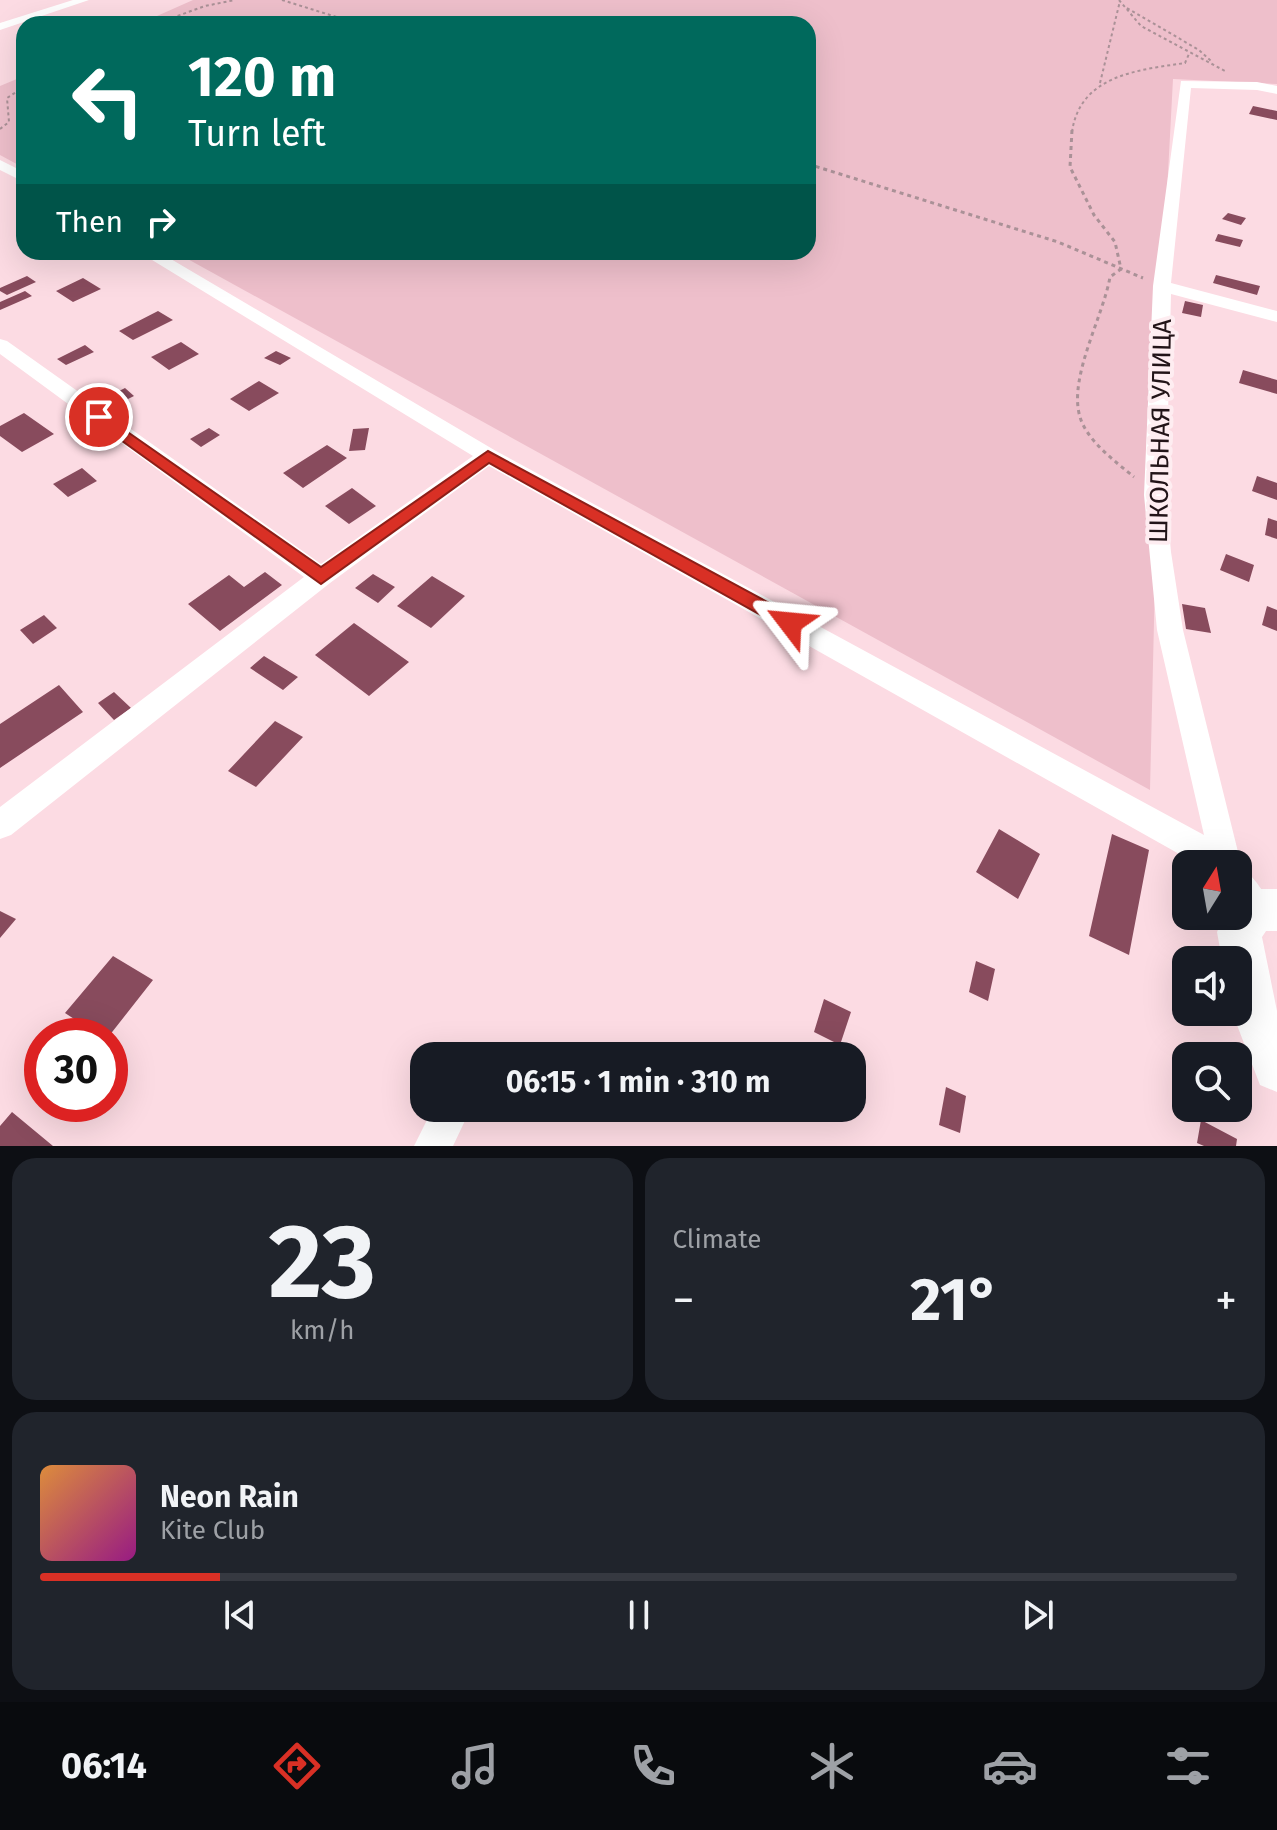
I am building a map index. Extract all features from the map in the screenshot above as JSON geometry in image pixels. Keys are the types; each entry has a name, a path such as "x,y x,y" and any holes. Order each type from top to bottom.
{"main road":[{"path":"1257,901 1239,932 1252,1006 1277,1068"}],"street":[{"path":"34,16 84,0"},
{"name":"ШКОЛЬНАЯ УЛИЦА","path":"1222,850 1170,630 1159,552 1155,495 1162,286 1185,84 1257,86 1277,90"},
{"path":"160,260 488,456 1200,850"},
{"path":"1162,286 1277,317"},
{"path":"0,345 321,577"},
{"path":"0,825 321,577 488,456"},
{"path":"433,1146 446,1122"}],"path":[{"path":"177,16 235,0"},
{"path":"282,0 333,16"},
{"path":"1120,0 1141,26 1189,54 1257,86"},
{"path":"1120,0 1115,32 1100,83 1079,107 1072,128 1070,167 1094,215 1115,242 1121,269"},
{"path":"1126,7 1199,50 1212,63"},
{"path":"1100,83 1134,71 1185,63 1189,54"},
{"path":"0,129 9,122 7,98 16,92"},
{"path":"816,166 1058,242 1162,286"},
{"path":"1121,269 1110,277 1099,329 1077,388 1080,419 1114,460 1155,495"}],"shaded area":[{"path":"193,0 1277,0 1277,84 1173,79 1162,286 1150,790 189,260 816,260 816,16 157,16"},
{"path":"16,79 16,164 0,155 0,86"}],"building":[{"path":"1253,106 1277,111 1277,120 1249,114"},
{"path":"1228,213 1246,218 1241,225 1222,219"},
{"path":"1218,234 1243,240 1240,247 1215,241"},
{"path":"1216,275 1260,286 1257,295 1213,283"},
{"path":"27,276 36,282 7,295 0,291 0,288"},
{"path":"83,278 101,289 73,302 56,291"},
{"path":"25,291 32,296 0,310 0,302"},
{"path":"1185,301 1203,305 1201,317 1182,313"},
{"path":"158,311 173,320 133,340 119,331"},
{"path":"181,342 199,354 169,370 151,357"},
{"path":"85,345 94,352 66,365 57,359"},
{"path":"276,351 291,358 280,365 264,358"},
{"path":"1243,370 1277,380 1277,394 1239,383"},
{"path":"259,381 279,393 249,411 230,399"},
{"path":"125,388 134,396 120,403 111,395"},
{"path":"24,413 54,434 22,452 0,436 0,426"},
{"path":"209,428 220,435 201,447 190,439"},
{"path":"369,428 365,450 349,451 353,429"},
{"path":"327,445 347,458 303,488 283,473"},
{"path":"82,468 97,481 68,497 53,484"},
{"path":"1257,476 1277,483 1277,500 1252,491"},
{"path":"352,488 376,506 349,524 325,506"},
{"path":"1268,518 1277,521 1277,539 1265,535"},
{"path":"1226,554 1254,565 1249,582 1220,570"},
{"path":"265,572 282,585 220,631 188,604 229,575 244,587"},
{"path":"373,574 395,587 378,603 355,588"},
{"path":"432,576 465,596 431,628 397,606"},
{"path":"1182,604 1205,608 1211,633 1186,629"},
{"path":"1267,606 1277,610 1277,631 1262,625"},
{"path":"44,615 57,628 33,644 20,630"},
{"path":"354,623 409,662 369,696 315,655"},
{"path":"264,656 298,677 283,690 250,668"},
{"path":"59,685 83,712 0,768 0,724"},
{"path":"114,692 131,708 114,720 98,703"},
{"path":"275,721 303,737 256,787 228,771"},
{"path":"999,829 1040,854 1018,899 976,872"},
{"path":"1112,834 1149,850 1129,955 1089,936"},
{"path":"0,911 16,919 0,938"},
{"path":"113,956 153,980 123,1018 73,1018 65,1013"},
{"path":"976,961 995,969 988,1001 969,992"},
{"path":"824,999 851,1012 841,1042 834,1042 814,1032"},
{"path":"946,1087 966,1096 960,1133 939,1125"},
{"path":"12,1112 53,1146 0,1146 0,1126"},
{"path":"1201,1122 1237,1139 1236,1146 1204,1146 1197,1143"}],"route":[{"path":"99,417 321,577 488,456 790,623"}]}
